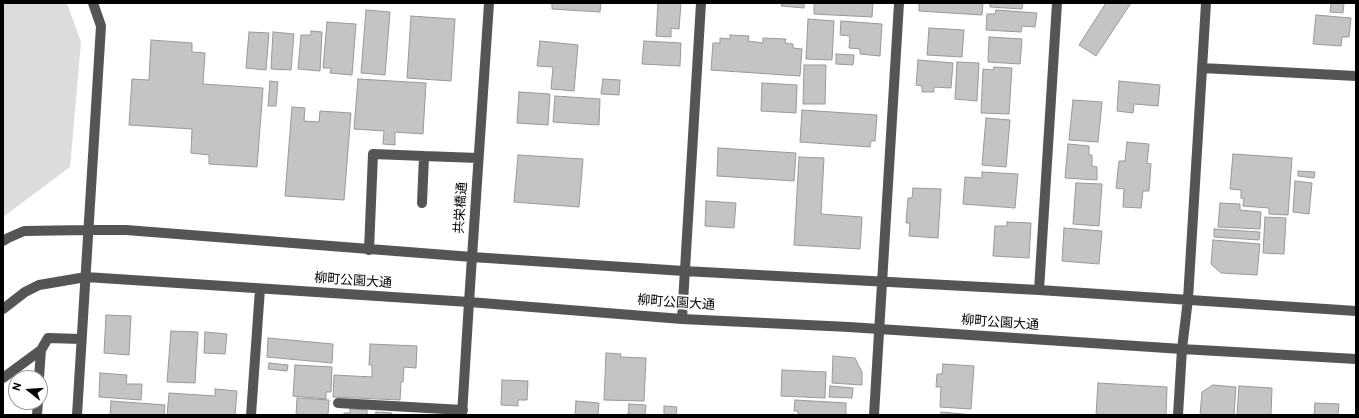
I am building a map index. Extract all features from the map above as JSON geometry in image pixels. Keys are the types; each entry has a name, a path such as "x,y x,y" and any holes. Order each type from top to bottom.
{"street":[{"path":"77,415 101,26 93,3"},
{"name":"共栄橋通","path":"462,412 489,3"},
{"path":"682,319 700,3"},
{"path":"874,415 899,3"},
{"path":"1039,290 1057,3"},
{"path":"1178,415 1182,349 1188,299 1206,3"},
{"path":"1202,68 1356,76"},
{"path":"369,250 374,154 478,158"},
{"path":"422,203 424,156"},
{"path":"3,241 24,231 126,230 369,250 684,271 1039,290 1356,311"},
{"name":"柳町公園大通","path":"3,309 25,292 39,285 86,277 469,302 682,319 880,329 1356,359"},
{"path":"251,415 260,289"},
{"path":"3,378 41,350 48,338 81,339"},
{"path":"40,370 41,350"},
{"path":"338,403 462,412"}],"shaded area":[{"path":"3,3 65,3 68,6 81,42 70,167 3,217"}],"building":[{"path":"546,3 601,3 600,12 552,9 552,4"},
{"path":"658,3 681,3 679,29 671,28 671,37 656,36"},
{"path":"782,3 804,3 804,8 781,6"},
{"path":"814,3 873,3 872,17 814,14"},
{"path":"919,3 983,3 982,15 919,11"},
{"path":"990,3 1023,3 1022,9 990,7"},
{"path":"1106,3 1131,3 1096,56 1079,45"},
{"path":"1331,3 1344,3 1343,13 1330,12"},
{"path":"366,10 390,12 385,75 361,73"},
{"path":"996,10 1037,13 1035,27 1022,26 1021,32 986,30 987,14 995,14"},
{"path":"1316,15 1351,18 1349,37 1342,37 1341,46 1313,44"},
{"path":"411,16 455,19 451,81 407,78"},
{"path":"808,19 834,21 832,60 806,59"},
{"path":"841,21 882,24 880,56 860,54 860,49 849,48 850,36 840,35"},
{"path":"327,22 356,24 352,75 330,73 331,68 323,68"},
{"path":"929,28 964,30 962,57 927,55"},
{"path":"311,31 322,32 320,71 298,69 301,35 311,35"},
{"path":"249,32 269,33 266,70 246,68"},
{"path":"273,32 294,34 291,70 271,69"},
{"path":"730,35 749,36 748,41 763,43 763,38 786,39 785,43 793,44 793,48 802,49 800,76 711,70 713,43 720,43 720,38 730,39"},
{"path":"989,37 1022,39 1020,64 988,62"},
{"path":"151,40 192,43 192,52 205,53 203,84 263,88 257,167 209,164 209,155 191,153 192,129 129,125 132,79 149,80"},
{"path":"540,41 578,45 574,91 551,89 553,67 537,66"},
{"path":"644,41 681,43 680,66 642,64"},
{"path":"836,54 854,55 853,65 836,64"},
{"path":"918,60 953,63 951,88 934,87 934,92 922,92 922,86 916,85"},
{"path":"957,62 979,63 977,101 955,99"},
{"path":"804,65 826,65 825,104 803,104"},
{"path":"994,67 1012,68 1009,114 981,113 983,69 993,70"},
{"path":"358,79 426,83 423,134 395,132 395,145 383,144 384,131 354,129"},
{"path":"603,79 620,80 619,95 601,94"},
{"path":"270,81 278,82 276,106 268,106"},
{"path":"1119,81 1160,85 1158,106 1134,104 1133,113 1117,111"},
{"path":"762,83 797,85 796,113 761,111"},
{"path":"519,92 550,94 548,125 517,123"},
{"path":"555,96 600,99 599,125 553,122"},
{"path":"1073,100 1102,102 1098,142 1069,140"},
{"path":"292,107 305,108 304,121 319,122 320,111 351,113 344,200 285,196"},
{"path":"802,110 877,115 875,141 871,141 870,147 800,142"},
{"path":"986,118 1010,120 1006,167 982,165"},
{"path":"1127,142 1149,144 1147,163 1151,164 1149,191 1143,191 1141,208 1123,207 1124,189 1116,188 1119,161 1125,161"},
{"path":"1068,144 1089,146 1089,155 1092,155 1092,166 1097,167 1097,180 1065,178"},
{"path":"718,148 796,153 794,181 717,176"},
{"path":"1233,154 1292,158 1288,215 1269,214 1269,208 1243,206 1244,199 1241,198 1241,190 1230,189"},
{"path":"518,155 583,159 579,207 514,202"},
{"path":"799,157 824,158 821,214 862,217 860,249 794,245"},
{"path":"1298,171 1315,172 1314,178 1298,176"},
{"path":"982,172 1018,174 1015,208 963,204 965,177 982,178"},
{"path":"1295,181 1312,183 1309,214 1293,212"},
{"path":"1076,183 1102,184 1099,226 1073,224"},
{"path":"913,188 941,189 938,238 909,236 910,223 906,223 908,198 912,198"},
{"path":"706,201 736,203 734,228 705,226"},
{"path":"1220,203 1240,204 1240,210 1261,212 1260,229 1218,227"},
{"path":"1265,217 1286,218 1284,254 1263,253"},
{"path":"1007,222 1031,223 1029,258 993,256 995,226 1007,226"},
{"path":"1064,228 1102,231 1099,264 1062,261"},
{"path":"1214,229 1260,232 1259,240 1214,237"},
{"path":"1213,240 1260,244 1257,275 1221,273 1211,264"},
{"path":"106,315 131,316 129,355 104,353"},
{"path":"171,331 198,332 195,383 167,382"},
{"path":"205,332 227,334 225,354 204,353"},
{"path":"268,338 333,344 332,363 267,357"},
{"path":"370,344 417,346 416,368 404,367 400,400 333,397 334,375 372,377 372,365 369,365"},
{"path":"606,353 621,354 620,357 646,358 644,401 604,400"},
{"path":"833,356 855,358 862,372 862,385 832,383"},
{"path":"269,363 288,365 287,371 268,369"},
{"path":"943,364 974,366 971,409 940,407 941,387 936,387 937,374 942,374"},
{"path":"295,365 332,367 331,392 326,392 326,399 293,396"},
{"path":"782,370 826,372 825,398 781,396"},
{"path":"100,373 127,375 126,384 142,384 141,400 99,397"},
{"path":"502,380 528,381 527,400 518,400 518,406 501,405"},
{"path":"1098,383 1167,387 1166,415 1096,415"},
{"path":"1213,385 1236,387 1234,415 1200,415 1202,392"},
{"path":"830,386 853,388 852,398 829,397"},
{"path":"1239,386 1272,388 1271,415 1237,415"},
{"path":"215,389 237,391 235,415 167,415 169,393 215,396"},
{"path":"297,398 329,400 328,415 296,415"},
{"path":"795,400 846,403 846,415 798,415 798,411 794,411"},
{"path":"111,401 165,405 164,415 110,415"},
{"path":"576,401 599,403 598,415 575,415"},
{"path":"1315,403 1339,404 1338,415 1314,415"},
{"path":"629,404 646,405 645,415 628,414"},
{"path":"664,406 677,407 676,415 664,415"},
{"path":"350,409 367,410 367,415 344,415 344,413 350,413"},
{"path":"376,412 392,413 391,415 375,415"},
{"path":"941,412 973,415 941,415"}]}
